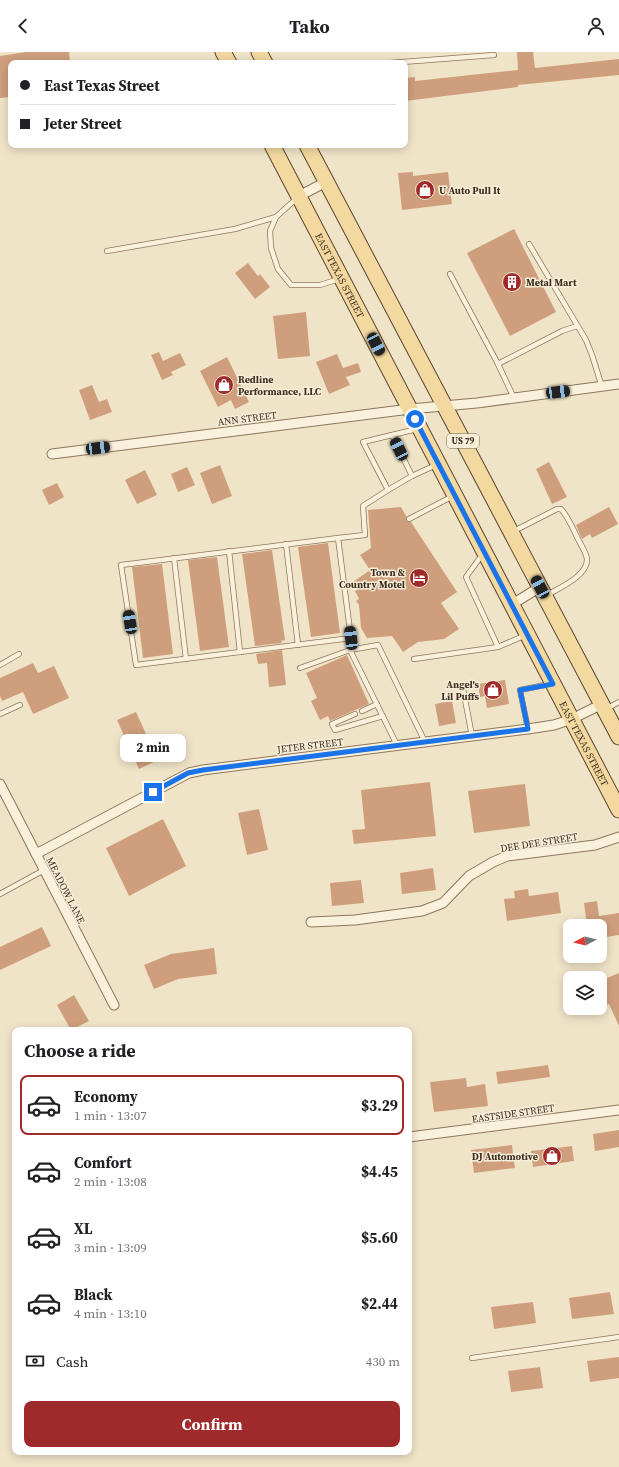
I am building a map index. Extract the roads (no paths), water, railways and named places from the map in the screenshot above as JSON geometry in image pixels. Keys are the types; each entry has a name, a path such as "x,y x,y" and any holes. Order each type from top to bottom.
{"main road":[{"name":"EAST TEXAS STREET","path":"274,148 619,810"},
{"name":"US 79","path":"309,148 619,736"}],"street":[{"path":"299,196 326,182"},
{"name":"ANN STREET","path":"52,454 619,384"},
{"path":"511,605 543,591"},
{"name":"JETER STREET","path":"36,854 188,773 554,725 603,707"},
{"name":"MEADOW LANE","path":"0,784 114,1005"},
{"name":"DEE DEE STREET","path":"311,922 355,920 422,911 443,903 469,876 493,862 507,856 595,845 619,837"},
{"name":"EASTSIDE STREET","path":"412,1137 619,1110"}],"lane":[{"path":"408,62 494,55"},
{"path":"299,196 276,217 270,231 271,248 278,269 291,285 320,285 342,278"},
{"path":"107,251 235,229 276,217"},
{"path":"529,244 588,345 602,387"},
{"path":"450,274 498,364 514,398"},
{"path":"498,364 562,331 577,326"},
{"path":"388,490 363,442 420,429"},
{"path":"392,435 412,476"},
{"path":"338,538 351,638 136,665 121,565 286,544 338,538 368,535 363,506 412,476 439,464"},
{"path":"409,520 455,496"},
{"path":"512,532 557,509 561,509 566,514 585,552 587,560 585,567 580,574 572,580 543,591"},
{"path":"286,544 298,645"},
{"path":"229,551 240,652"},
{"path":"484,552 466,577 498,647"},
{"path":"174,558 186,659"},
{"path":"414,660 498,647 527,635"},
{"path":"300,668 350,650 378,645 425,742"},
{"path":"350,650 397,745"},
{"path":"0,665 19,654"},
{"path":"528,729 520,690 553,684"},
{"path":"463,690 472,736"},
{"path":"603,707 619,702"},
{"path":"362,710 377,704"},
{"path":"0,714 20,705"},
{"path":"355,714 332,724 335,730 383,716"},
{"path":"0,894 44,870"},
{"path":"472,1358 619,1337"}],"place":[{"name":"U Auto Pull It","path":"425,190"},
{"name":"Metal Mart","path":"512,282"},
{"name":"Redline Performance, LLC","path":"224,385"},
{"name":"Town & Country Motel","path":"419,578"},
{"name":"Angel's Lil Puffs","path":"493,690"},
{"name":"DJ Automotive","path":"552,1156"}]}
